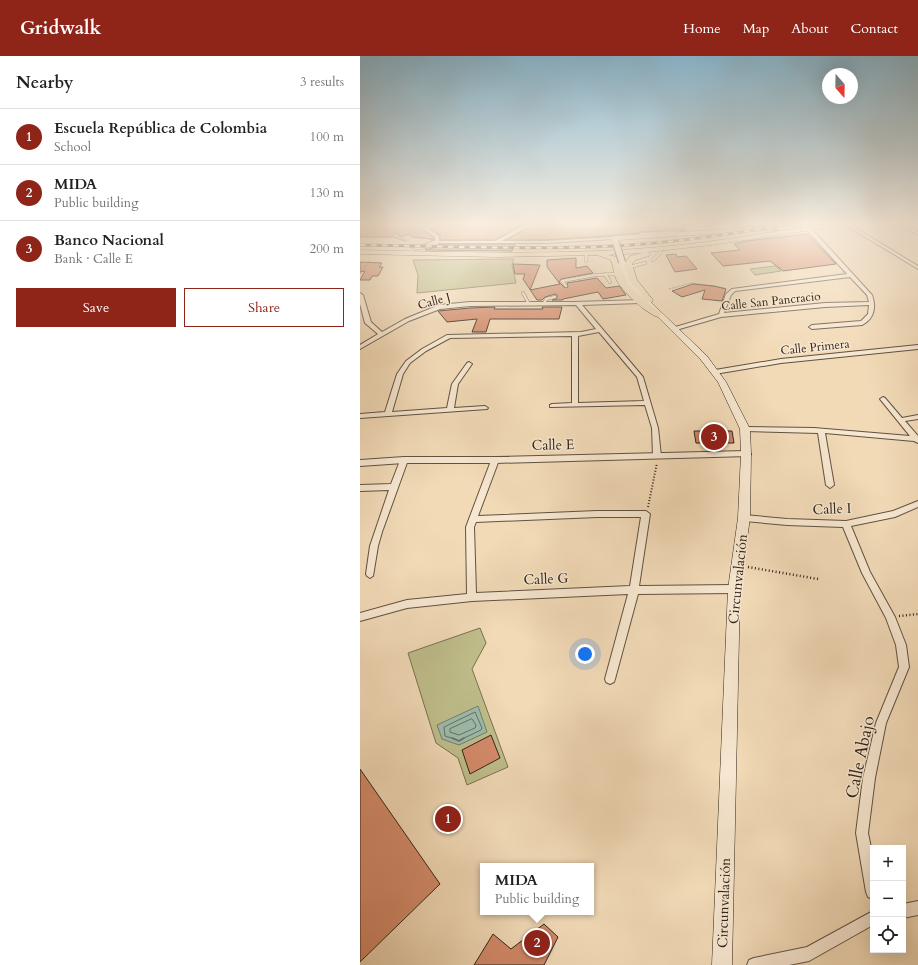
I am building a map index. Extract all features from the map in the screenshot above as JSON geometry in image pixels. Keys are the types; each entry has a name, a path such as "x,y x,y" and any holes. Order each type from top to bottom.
{"main road":[{"path":"617,266 627,289 640,301 660,315"},
{"name":"Circunvalación","path":"624,266 629,282 642,299 704,358 715,372 722,382 745,429 746,454 744,518 734,589 722,965"},
{"path":"629,267 629,272 634,283 653,304 660,315"}],"street":[{"path":"812,327 862,323 868,320 871,315 872,303 869,295 843,266"},
{"path":"721,315 729,294 734,290 851,275"},
{"path":"360,294 368,323 381,334"},
{"name":"Calle J","path":"360,347 381,334 418,315 439,307 470,304 578,304 640,301"},
{"name":"Calle San Pancracio","path":"674,329 721,315 818,306 872,303"},
{"path":"578,304 640,377 654,428 657,456"},
{"path":"388,414 400,374 408,362 424,350 449,336 575,334 599,330"},
{"path":"575,334 575,406"},
{"name":"Calle Primera","path":"715,372 781,361 918,347"},
{"path":"450,410 455,384 469,364"},
{"path":"883,399 902,420 917,440"},
{"path":"552,406 648,404"},
{"path":"360,416 485,408"},
{"path":"902,420 918,417"},
{"path":"745,429 821,431 917,440"},
{"path":"821,431 830,485"},
{"name":"Calle E","path":"360,463 404,460 495,460 746,454"},
{"path":"370,574 375,540 404,460"},
{"path":"472,597 470,527 495,460"},
{"path":"360,488 395,487"},
{"name":"Calle I","path":"744,518 787,522 846,524 894,514 918,504"},
{"path":"473,519 597,514 646,514 634,590 610,679"},
{"name":"Calle Abajo","path":"846,524 866,573 890,617 901,645 904,667 881,723 868,786 862,833 871,881"},
{"name":"Calle G","path":"360,617 407,604 472,597 634,590 734,589"},
{"path":"906,910 918,908"},
{"path":"754,965 809,954 870,920"}],"lane":[{"path":"605,274 610,282"},
{"path":"566,286 562,281 595,275 619,274"},
{"path":"523,294 529,304"},
{"path":"544,304 546,299 555,297"}],"path":[{"path":"670,289 692,284 713,285 734,290"},
{"path":"646,514 657,468"},
{"path":"738,566 818,579"},
{"path":"890,617 918,614"}],"shaded area":[{"path":"415,266 512,266 516,283 417,293 418,275"},
{"path":"776,266 781,271 755,275 750,269"},
{"path":"480,628 486,643 472,669 508,767 467,785 458,758 436,743 408,653"}],"water":[{"path":"478,706 487,732 459,745 442,739 437,725"}],"building":[{"path":"360,266 383,267 378,276 372,276 370,280 360,280 365,271 360,272"},
{"path":"513,266 539,266 530,290 523,279 525,274 515,274"},
{"path":"547,266 576,266 576,268 587,266 593,273 561,279 559,282 565,288 568,287 567,283 597,278 606,288 619,286 626,295 603,299 598,292 563,300 552,300 557,298 557,295 555,294 545,297 542,300 537,300 530,290 560,284"},
{"path":"672,266 695,266 697,269 675,272"},
{"path":"777,266 818,266 783,271"},
{"path":"693,284 726,289 722,301 702,299 705,290 682,297 672,291"},
{"path":"495,307 494,309 543,309 542,307 562,307 559,319 490,319 486,332 472,332 477,319 447,322 438,311"},
{"path":"694,431 732,431 734,443 696,443"},
{"path":"491,735 500,758 470,774 462,750"},
{"path":"360,769 440,884 360,962"},
{"path":"544,924 558,937 544,965 474,965 493,934 511,949"}],"place":[{"name":"Banco Nacional","path":"714,437"},
{"name":"Escuela República de Colombia","path":"448,819"},
{"name":"MIDA","path":"537,943"}]}
